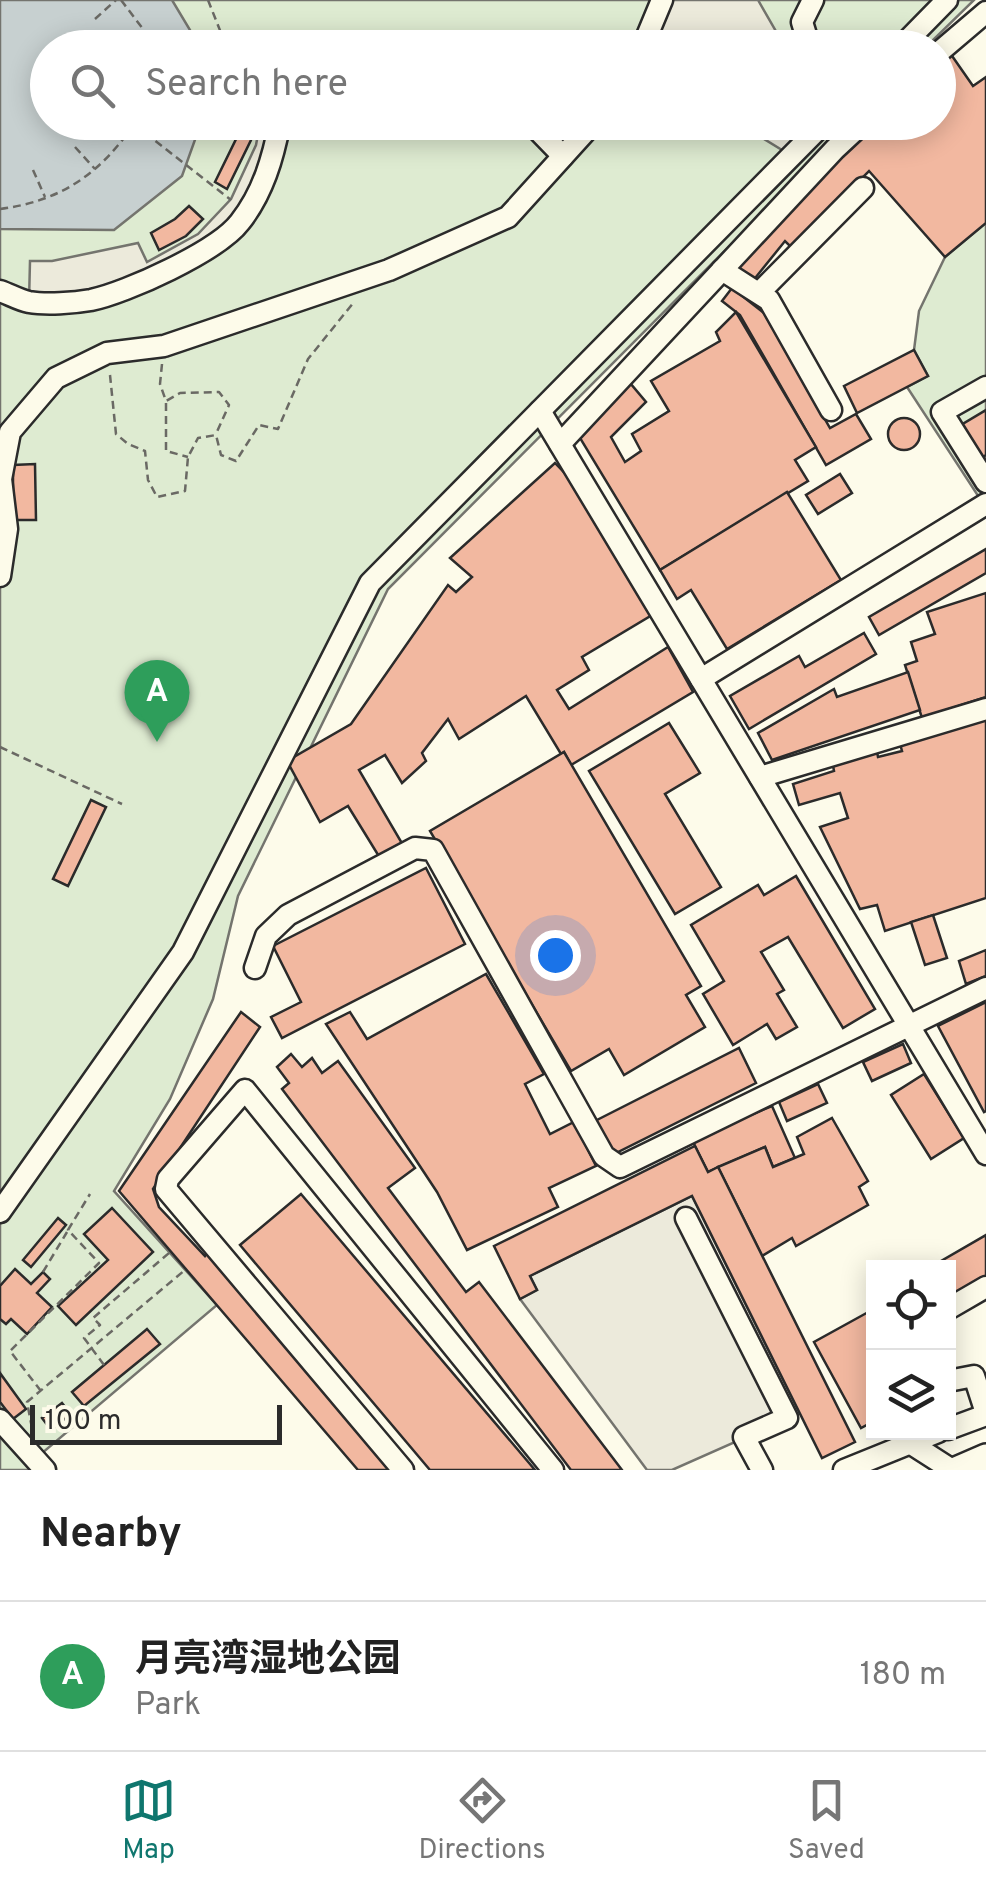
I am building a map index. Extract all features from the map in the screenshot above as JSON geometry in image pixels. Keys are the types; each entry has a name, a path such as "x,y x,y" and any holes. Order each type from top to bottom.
{"main road":[{"path":"954,1470 986,1457"}],"street":[{"path":"649,30 662,0"},
{"path":"804,30 802,22 813,0"},
{"path":"918,30 947,0"},
{"path":"956,38 986,12"},
{"path":"0,290 29,302 91,300 160,274 197,255 238,225 272,159 276,140"},
{"path":"547,140 563,156"},
{"path":"0,576 7,528 1,479 10,432 56,378 107,353 164,346 389,270 508,217 578,140"},
{"path":"0,1212 183,952 370,583 808,140"},
{"path":"560,444 847,140"},
{"path":"759,294 863,188"},
{"path":"722,270 769,300 831,410"},
{"path":"986,387 942,412 986,482"},
{"path":"540,411 986,1154"},
{"path":"701,678 986,504"},
{"path":"760,777 986,709"},
{"path":"255,968 266,936 288,915 416,848 433,850 604,1156 620,1167 986,988"},
{"path":"403,1470 166,1189 168,1179 246,1090 553,1470"},
{"path":"686,1218 786,1418 744,1438 762,1470"},
{"path":"956,1304 986,1287"},
{"path":"956,1380 974,1376 986,1414 956,1426"},
{"path":"0,1420 44,1470"},
{"path":"844,1470 918,1440"},
{"path":"910,1443 954,1470"}],"path":[{"path":"95,19 118,0 142,30"},
{"path":"208,0 220,30"},
{"path":"0,208 46,198 96,170 122,140"},
{"path":"153,140 246,212"},
{"path":"75,147 96,170"},
{"path":"34,170 46,198"},
{"path":"166,402 180,393 219,392 229,405 216,435 221,454 236,461 259,425 278,429 308,359 354,302"},
{"path":"164,346 160,384 166,402 166,451 188,456"},
{"path":"107,353 116,434 145,451 148,480 157,497 185,490 188,456 198,438 216,435"},
{"path":"0,747 122,804"},
{"path":"43,1272 90,1194"},
{"path":"40,1391 10,1351 99,1263 68,1230"},
{"path":"104,1365 84,1338 100,1326 93,1318 169,1253"},
{"path":"22,1445 34,1434 27,1402 185,1270"}],"green space":[{"path":"0,0 974,0 943,30 30,30 30,140 835,140 388,589 238,896 213,999 170,1099 114,1191 217,1305 35,1459 45,1470 0,1470"},
{"path":"986,223 986,508 907,387 928,376 914,350 919,311 945,257"}],"shaded area":[{"path":"0,0 172,0 190,30 30,30 30,140 195,140 182,176 114,230 0,229"},
{"path":"662,0 758,0 775,30 652,30"},
{"path":"257,140 273,140 238,225 91,300 29,302 30,261 52,261 138,243 147,262 198,234 231,199"},
{"path":"766,140 811,140 795,158"},
{"path":"692,1196 800,1413 672,1470 647,1470 520,1299 537,1290 530,1276"}],"building":[{"path":"956,62 973,86 986,77 986,223 945,257 869,171 792,248 785,241 752,282 737,270 856,140 956,140"},
{"path":"236,140 251,140 227,189 215,182"},
{"path":"189,206 203,219 186,236 159,250 151,233"},
{"path":"732,288 764,313 830,428 856,414 871,439 826,465 740,315 722,301"},
{"path":"736,312 816,447 795,460 808,481 660,570 580,438 630,383 646,402 611,437 625,462 641,451 632,434 669,411 651,381 720,341 716,332"},
{"path":"914,350 928,376 857,413 844,386"},
{"path":"986,410 986,455 981,458 961,425"},
{"path":"904,418 916,422 920,434 916,446 904,450 892,446 888,434 892,422"},
{"path":"555,463 577,486 652,615 582,657 589,670 557,690 569,709 668,647 693,692 571,765 526,696 459,739 448,719 422,753 426,761 402,783 385,755 359,770 403,845 380,858 348,806 320,822 287,761 351,724 448,585 456,592 472,577 450,558"},
{"path":"35,464 36,520 13,520 13,465"},
{"path":"840,474 852,493 818,514 806,495"},
{"path":"787,492 841,580 727,649 691,590 677,599 660,570"},
{"path":"986,549 986,573 879,635 869,617"},
{"path":"986,593 986,697 922,718 905,665 917,661 911,642 935,634 927,612"},
{"path":"864,633 876,654 749,729 730,696 799,656 805,667"},
{"path":"908,672 920,710 772,760 758,733 834,689 837,697"},
{"path":"986,713 986,898 885,931 877,905 860,909 820,827 848,818 840,793 799,805 793,784 834,771 832,760 876,747 878,757 902,751 899,740"},
{"path":"669,723 700,773 665,794 721,887 675,914 589,771"},
{"path":"564,752 701,986 686,995 705,1027 624,1075 609,1049 571,1071 430,831"},
{"path":"91,800 106,807 68,886 53,879"},
{"path":"426,868 465,944 282,1038 271,1017 301,1002 273,946"},
{"path":"796,876 875,1009 843,1028 788,937 761,952 784,990 777,994 797,1027 776,1039 767,1024 733,1045 703,994 724,981 691,925 758,885 764,895"},
{"path":"933,915 947,958 925,965 911,922"},
{"path":"986,950 986,976 966,984 959,961"},
{"path":"486,974 544,1074 525,1084 550,1134 574,1122 596,1166 549,1188 558,1207 467,1250 437,1192 326,1024 350,1012 367,1039"},
{"path":"986,1002 986,1111 984,1112 938,1026"},
{"path":"241,1012 260,1027 153,1189 159,1207 205,1256 210,1250 394,1470 358,1470 119,1191"},
{"path":"903,1044 911,1063 872,1081 863,1062"},
{"path":"739,1048 756,1083 612,1155 595,1121"},
{"path":"291,1054 302,1067 312,1058 322,1073 338,1061 415,1168 388,1188 466,1292 479,1282 622,1470 571,1470 282,1089 289,1083 277,1067"},
{"path":"924,1074 964,1138 931,1159 891,1095"},
{"path":"818,1084 827,1103 787,1121 779,1102"},
{"path":"772,1106 795,1158 773,1167 765,1147 708,1172 692,1140"},
{"path":"832,1118 868,1181 859,1187 868,1205 796,1246 792,1238 762,1256 718,1167 765,1147 773,1167 804,1154 797,1137"},
{"path":"695,1146 708,1172 718,1167 855,1442 822,1458 692,1196 530,1276 537,1290 520,1299 494,1246"},
{"path":"301,1194 535,1470 430,1470 240,1245"},
{"path":"112,1208 153,1252 76,1325 58,1306 108,1260 84,1234"},
{"path":"58,1218 66,1225 31,1267 23,1260"},
{"path":"986,1235 986,1281 956,1298 956,1260 943,1260"},
{"path":"15,1269 31,1284 43,1272 50,1279 37,1293 52,1307 27,1334 11,1319 6,1324 0,1319 0,1286"},
{"path":"866,1313 866,1425 861,1428 814,1342"},
{"path":"147,1329 160,1344 84,1406 72,1392"},
{"path":"0,1373 26,1409 13,1419 0,1402"},
{"path":"62,1403 71,1414 51,1430 42,1418"}],"place":[{"name":"月亮湾湿地公园","path":"157,742"}]}
